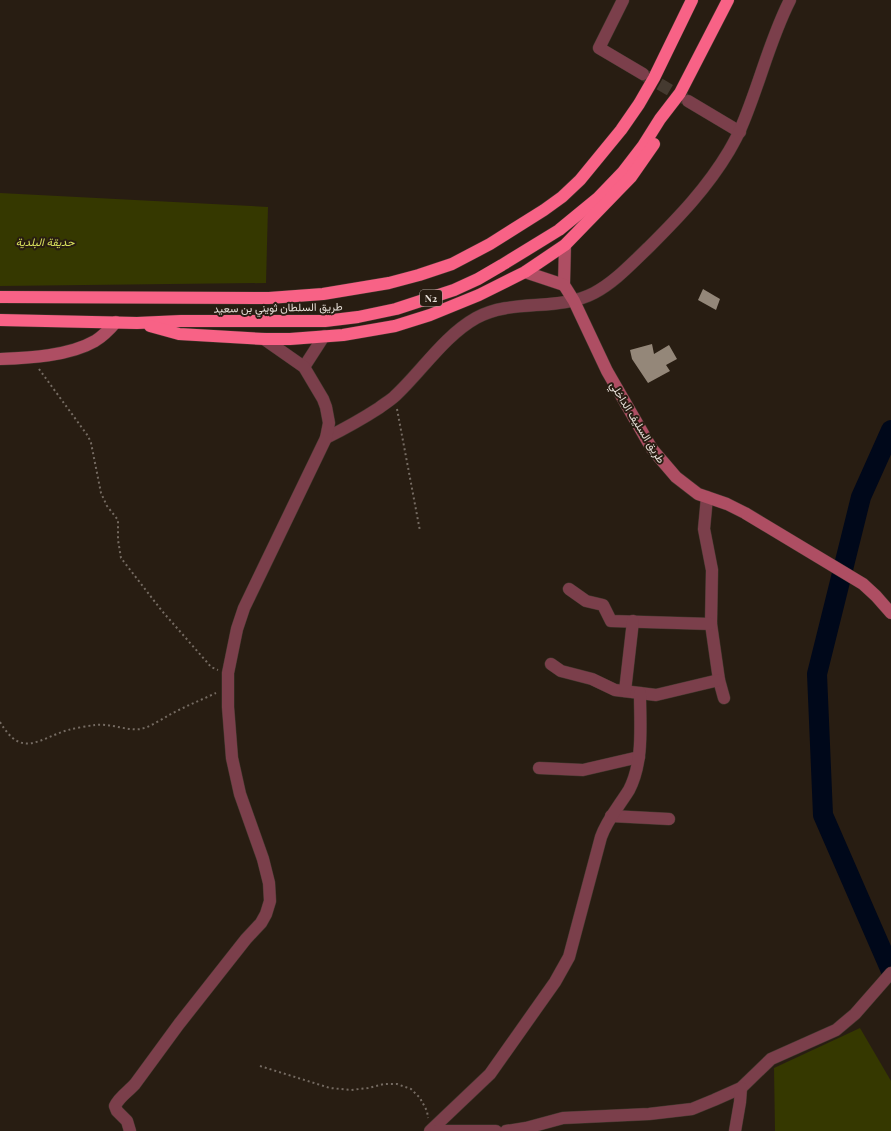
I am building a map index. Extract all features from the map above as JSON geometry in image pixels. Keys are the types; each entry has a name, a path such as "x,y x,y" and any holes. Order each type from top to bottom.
{"highway":[{"name":"طريق السلطان ثويني بن سعيد","path":"0,296 269,298 315,295 388,284 452,264 490,244 544,210 562,197 580,180 621,130 639,104 654,78 692,0"},
{"name":"طريق السلطان ثويني بن سعيد","path":"0,320 137,323 181,321 325,321 358,317 396,309 454,290 478,279 529,250 559,230 582,212 623,172 643,146 660,119 684,97 728,0"},
{"path":"137,323 179,334 264,339 290,339 343,335 395,326 430,315 479,295 525,272 565,245 631,177 684,97"}],"street":[{"path":"623,0 599,48 643,74"},
{"path":"326,438 350,426 395,396 438,350 463,327 476,318 501,310 574,301 593,294 610,283 637,259 686,210 717,171 740,132 772,41 790,0"},
{"path":"684,97 740,132"},
{"path":"525,272 564,285 565,245"},
{"name":"طريق السليف الداخلي","path":"564,285 574,301 607,371 652,449 676,477 698,494 727,504 745,513 863,584 891,613"},
{"path":"0,359 32,358 84,346 96,340 116,322"},
{"path":"304,367 324,336"},
{"path":"130,1131 127,1121 117,1111 115,1106 118,1099 128,1092 135,1084 179,1024 246,939 261,923 266,914 270,901 269,883 263,859 236,780 232,758 228,673 236,629 244,608 326,438 329,423 323,399 304,367 264,339"},
{"path":"707,497 704,530 712,570 711,624 719,680 724,698"},
{"path":"569,589 586,601 602,605 611,621 711,624"},
{"path":"625,691 633,622"},
{"path":"551,664 561,671 592,679 615,690 656,695 719,680"},
{"path":"431,1129 490,1074 555,982 569,958 601,837 605,826 629,789 639,762 640,693"},
{"path":"539,768 582,770 639,757"},
{"path":"612,816 669,819"},
{"path":"506,1131 526,1128 563,1118 649,1114 692,1109 741,1088 771,1058 836,1030 855,1014 891,973"},
{"path":"735,1131 741,1088"},
{"path":"431,1129 496,1131"}],"path":[{"path":"32,358 85,432 91,443 101,494 107,506 118,520 118,540 121,558 162,611 211,667 228,673"},
{"path":"395,396 420,531"},
{"path":"0,722 4,729 17,741 30,744 41,742 68,730 95,725 109,725 123,728 141,729 228,688"},
{"path":"260,1066 330,1088 351,1090 384,1084 397,1084 411,1089 420,1098 427,1111 431,1129"}],"green space":[{"name":"حديقة البلدية","path":"0,193 268,207 266,283 0,286"},
{"path":"860,1028 891,1081 891,1131 775,1131 774,1068"}],"building":[{"path":"703,289 720,299 716,310 698,300"},
{"path":"652,344 654,354 669,345 677,359 666,365 670,371 648,383 632,359 630,350"}],"waterway":[{"path":"891,430 861,497 817,674 823,815 891,971"}],"tunnel":[{"path":"644,75 687,100"}]}
